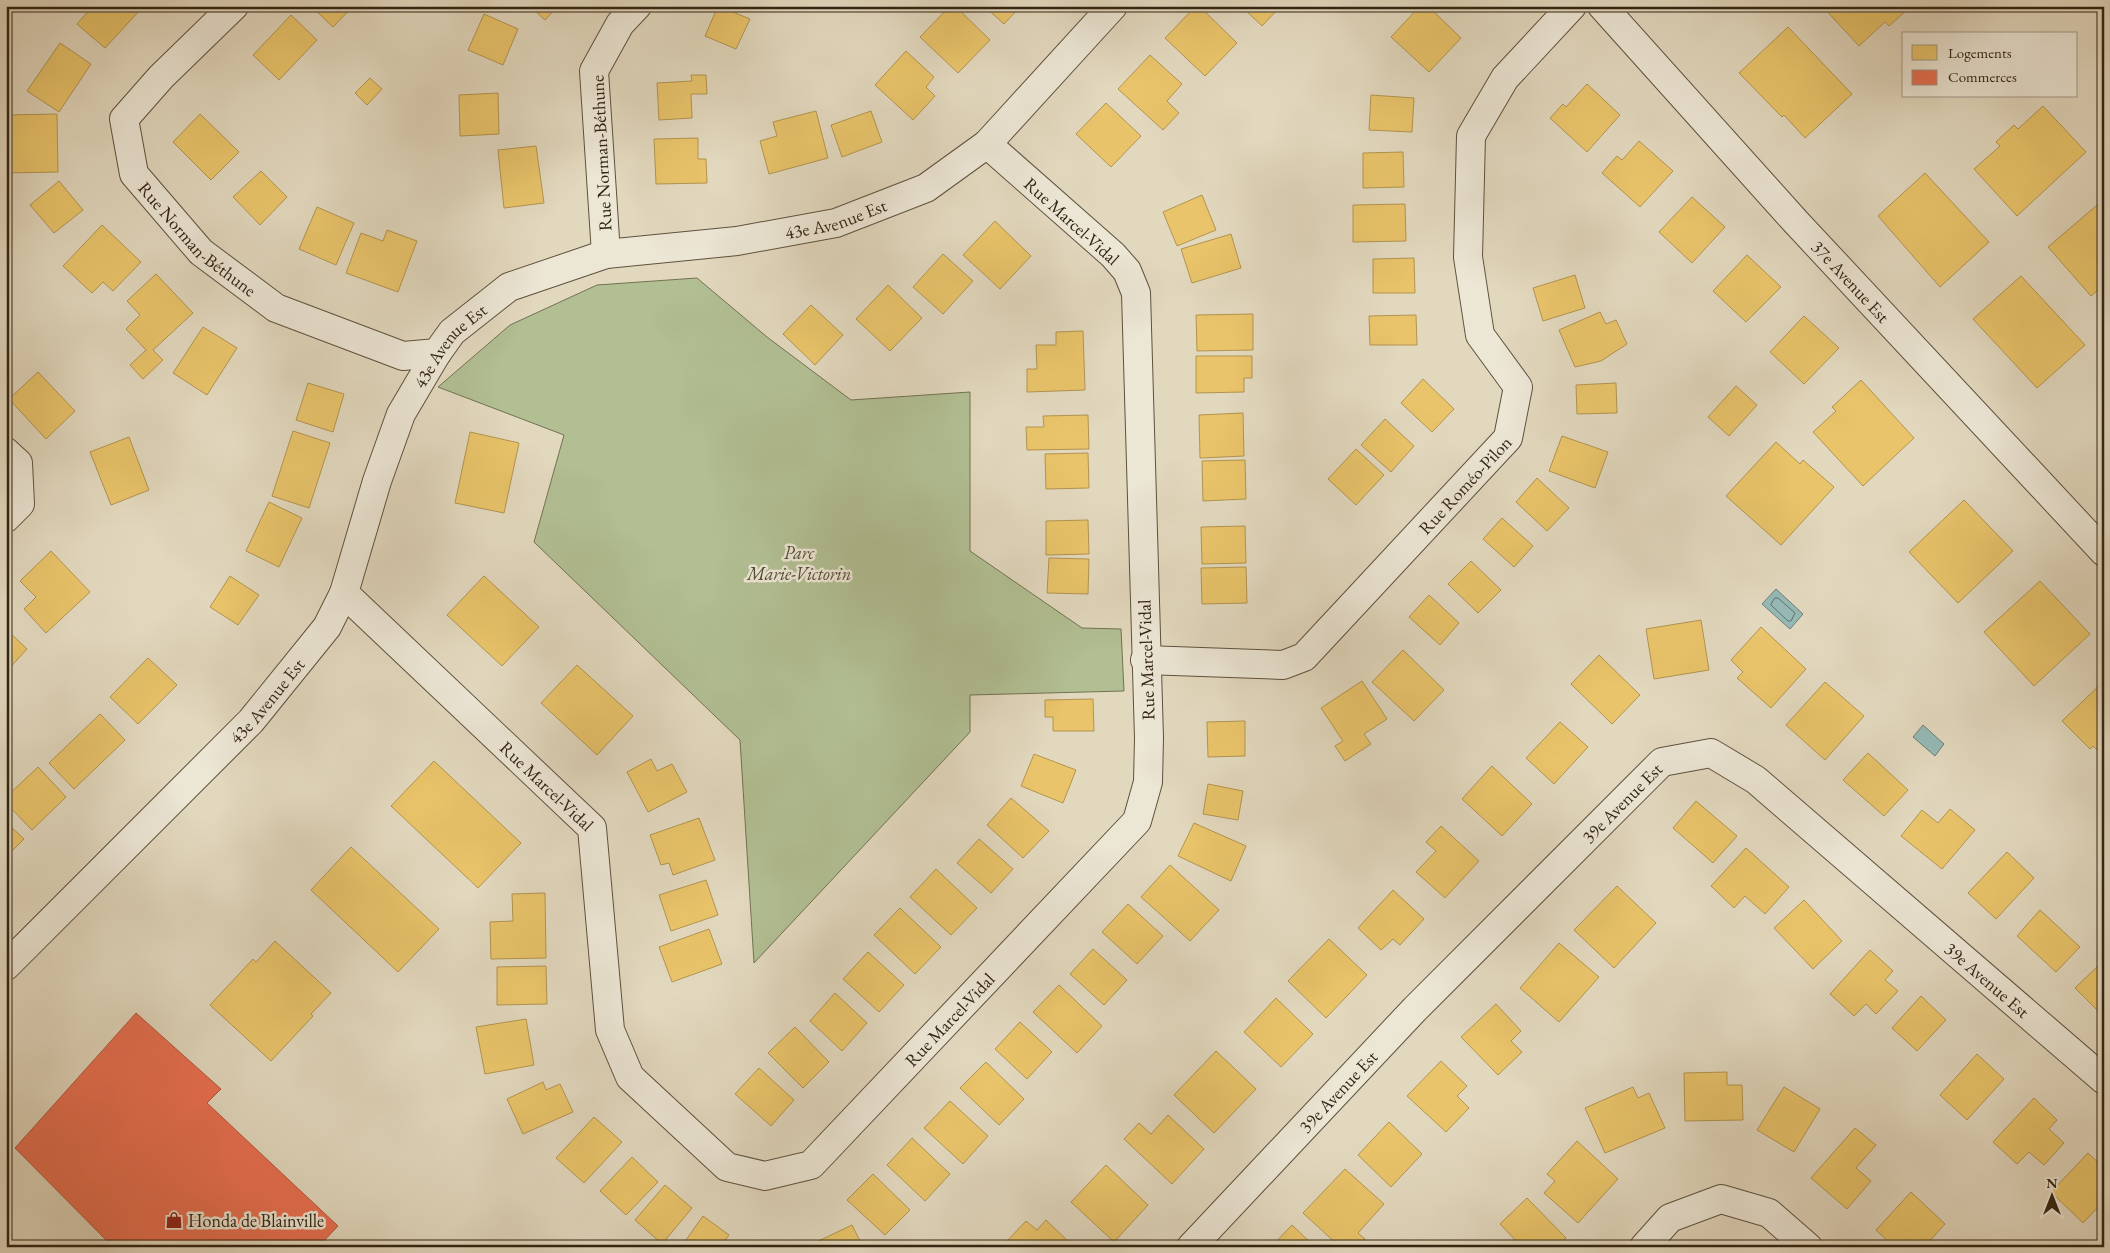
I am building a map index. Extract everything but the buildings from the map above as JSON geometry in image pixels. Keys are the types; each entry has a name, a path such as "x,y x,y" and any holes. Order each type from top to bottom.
{"street":[{"name":"Rue Norman-Béthune","path":"234,6 161,77 124,119 134,174 201,252 276,308 403,356 437,352"},
{"name":"Rue Norman-Béthune","path":"606,254 594,71 620,24 637,6"},
{"name":"43e Avenue Est","path":"6,966 251,721 327,627 344,593 376,481 401,414 437,352 452,332 509,286 606,254 737,241 836,223 926,188 987,144 1113,6"},
{"name":"Rue Roméo-Pilon","path":"1145,660 1283,665 1304,657 1508,438 1518,387 1480,335 1468,257 1471,136 1505,78 1572,6"},
{"name":"37e Avenue Est","path":"1602,6 1796,222 2104,552"},
{"name":"Rue Marcel-Vidal","path":"344,593 592,828 610,1030 630,1077 727,1167 765,1176 810,1165 1137,821 1148,782 1149,738 1145,660 1136,293 1127,272 1113,255 987,144"},
{"path":"6,452 18,463 13,511"},
{"name":"39e Avenue Est","path":"1191,1247 1415,1009 1662,762 1711,753 1756,780 2104,1080"},
{"path":"1644,1247 1670,1218 1721,1199 1769,1213 1808,1247"}],"green space":[{"name":"Parc Marie-Victorin","path":"697,278 767,337 851,400 970,392 970,551 1082,628 1121,629 1124,691 970,695 970,732 754,963 740,740 534,542 564,435 438,387 510,325 597,285"}],"water":[{"path":"1776,589 1803,614 1790,629 1762,604"},
{"path":"1923,725 1944,744 1935,756 1913,737"}],"place":[{"name":"Honda de Blainville","path":"174,1220"}]}
